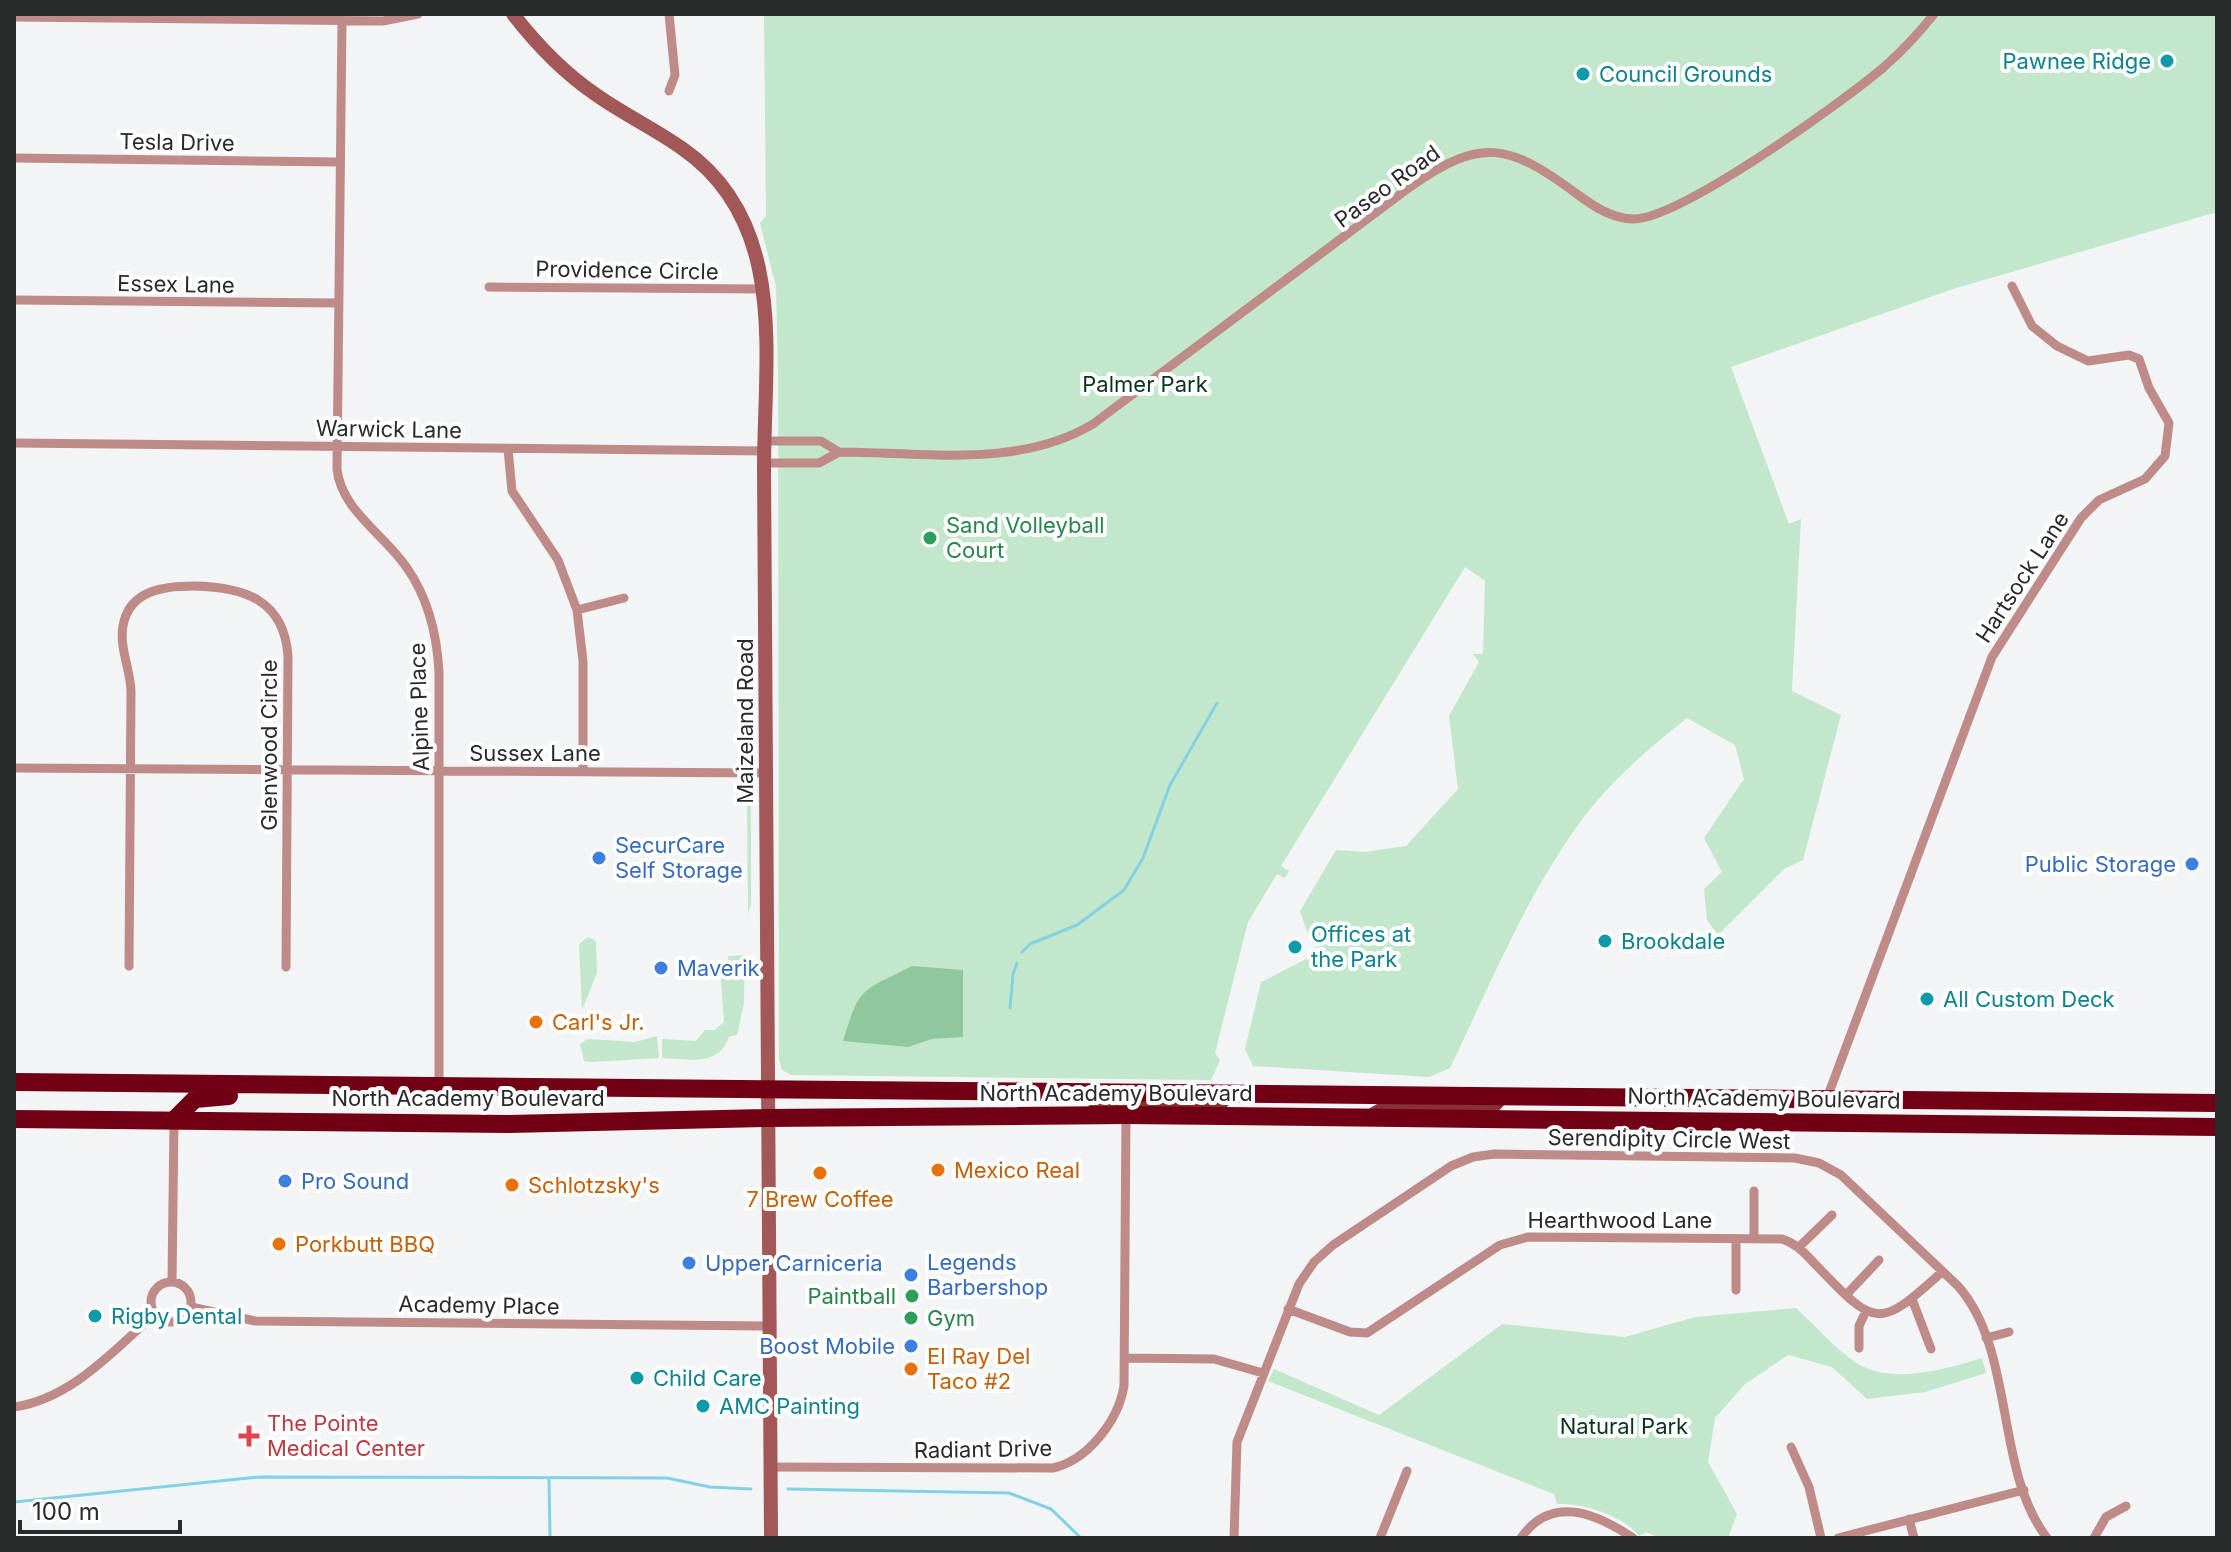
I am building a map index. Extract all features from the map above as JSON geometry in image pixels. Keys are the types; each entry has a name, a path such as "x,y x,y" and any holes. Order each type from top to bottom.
{"highway":[{"name":"North Academy Boulevard","path":"14,1082 2217,1103"},
{"path":"174,1120 195,1099 208,1095 307,1097 328,1085"},
{"name":"North Academy Boulevard","path":"14,1119 509,1124 1126,1115 2217,1127"}],"main road":[{"name":"Maizeland Road","path":"513,14 546,54 577,81 685,150 710,173 745,224 758,258 764,289 767,373 764,452 768,773 766,1089 771,1538"},
{"path":"1088,1116 1099,1107 1114,1105 1211,1105 1223,1101 1228,1095"},
{"path":"1367,1118 1384,1108 1491,1109 1503,1096"},
{"path":"1826,1123 1827,1098"}],"street":[{"path":"14,17 342,21 397,20 418,14"},
{"path":"669,14 675,75 669,91"},
{"name":"Paseo Road","path":"764,452 819,463 839,452 1007,454 1062,441 1093,424 1410,187 1461,157 1486,152 1512,155 1538,165 1610,214 1635,219 1659,214 1694,196 1838,104 1885,66 1934,14"},
{"name":"Alpine Place","path":"342,21 338,479 344,496 406,566 428,609 438,656 439,1086"},
{"name":"Tesla Drive","path":"14,158 340,162"},
{"name":"Hartsock Lane","path":"1827,1098 1992,657 2081,518 2099,500 2150,475 2168,449 2168,418 2149,388 2139,359 2129,355 2088,361 2057,346 2032,326 2012,286"},
{"name":"Providence Circle","path":"489,287 764,289"},
{"name":"Essex Lane","path":"14,300 338,303"},
{"name":"Paseo Road","path":"764,452 821,441 839,452"},
{"name":"Warwick Lane","path":"14,443 764,452"},
{"path":"508,449 512,491 558,560 577,610 583,661 583,772"},
{"name":"Glenwood Circle","path":"129,966 131,687 122,628 130,608 143,595 158,588 181,586 229,587 243,591 256,599 281,626 288,656 286,967"},
{"path":"577,610 624,598"},
{"name":"Sussex Lane","path":"14,768 768,773"},
{"name":"Radiant Drive","path":"769,1467 1061,1466 1088,1450 1118,1406 1124,1386 1126,1115"},
{"path":"172,1282 174,1120"},
{"name":"Serendipity Circle West","path":"1234,1538 1235,1451 1288,1309 1306,1272 1333,1245 1451,1166 1473,1157 1494,1154 1781,1157 1819,1163 1851,1183 1967,1297 1986,1338 2024,1490 2034,1518 2047,1538"},
{"path":"1754,1191 1754,1239"},
{"path":"1832,1215 1799,1247 1866,1311 1888,1313 1912,1299 1942,1272"},
{"path":"1736,1239 1736,1290"},
{"name":"Hearthwood Lane","path":"1288,1309 1350,1332 1367,1333 1509,1240 1782,1239 1799,1247"},
{"path":"1846,1295 1879,1260"},
{"path":"155,1314 176,1322 191,1307 190,1293 172,1282"},
{"path":"155,1314 151,1301 154,1291 172,1282"},
{"path":"1912,1299 1931,1349"},
{"name":"Academy Place","path":"191,1307 255,1321 769,1326"},
{"path":"1859,1348 1859,1326 1866,1311"},
{"path":"14,1407 36,1404 70,1387 155,1314"},
{"path":"1986,1338 2009,1332"},
{"path":"1125,1358 1214,1359 1263,1373"},
{"path":"1791,1447 1809,1487 1821,1538"},
{"path":"1380,1538 1407,1471"},
{"path":"1838,1538 2024,1490"},
{"path":"2094,1538 2106,1517 2126,1506"},
{"path":"1521,1538 1536,1520 1556,1511 1578,1513 1633,1538"},
{"path":"1909,1519 1914,1538"}],"green space":[{"name":"Palmer Park","path":"764,14 2217,14 2217,212 1953,289 1731,367 1789,524 1801,519 1792,691 1841,715 1803,860 1784,869 1718,935 1707,920 1704,889 1722,872 1704,838 1744,779 1735,745 1687,718 1615,781 1578,825 1541,883 1450,1068 1429,1077 1253,1066 1245,1049 1261,982 1316,954 1314,948 1318,946 1314,938 1310,940 1300,911 1336,850 1365,852 1406,846 1458,789 1449,716 1479,662 1473,654 1483,654 1485,581 1465,567 1281,866 1289,871 1285,878 1277,874 1248,922 1215,1053 1220,1060 1211,1080 791,1075 782,1070 779,1059 778,376 776,287 760,223 766,216"},
{"path":"747,798 751,798 751,905 748,914"},
{"path":"588,937 596,941 597,973 582,1010 579,944"},
{"path":"745,955 744,1003 737,1035 729,1037 724,1047 710,1057 693,1060 662,1058 662,1039 696,1041 705,1030 715,1030 724,1022 721,980 729,970 728,956"},
{"path":"912,966 963,970 963,1037 932,1039 908,1047 843,1041 854,1009 865,992"},
{"path":"657,1036 659,1058 584,1061 580,1044 588,1039 635,1042"},
{"name":"Natural Park","path":"1796,1308 1840,1350 1869,1369 1885,1373 1918,1373 1982,1358 1986,1373 1925,1392 1867,1399 1832,1367 1788,1355 1745,1384 1715,1418 1708,1462 1737,1514 1728,1538 1660,1538 1646,1532 1639,1536 1613,1516 1590,1508 1557,1504 1554,1494 1268,1381 1274,1369 1379,1415 1502,1324 1625,1337 1695,1317"}],"waterway":[{"path":"1022,952 1030,944 1077,925 1124,890 1143,858 1170,785 1217,703"},
{"path":"1010,1008 1017,963"},
{"path":"14,1502 259,1477 667,1478 710,1487 751,1489"},
{"path":"549,1478 550,1537"},
{"path":"788,1489 1009,1493 1051,1509 1081,1538"}],"place":[{"name":"Pawnee Ridge","path":"2167,61"},
{"name":"Council Grounds","path":"1583,74"},
{"name":"Sand Volleyball Court","path":"930,538"},
{"name":"SecurCare Self Storage","path":"599,858"},
{"name":"Public Storage","path":"2192,864"},
{"name":"Brookdale","path":"1605,941"},
{"name":"Offices at the Park","path":"1295,947"},
{"name":"Maverik","path":"661,968"},
{"name":"All Custom Deck","path":"1927,999"},
{"name":"Carl's Jr.","path":"536,1022"},
{"name":"Mexico Real","path":"938,1170"},
{"name":"7 Brew Coffee","path":"820,1173"},
{"name":"Pro Sound","path":"285,1181"},
{"name":"Schlotzsky's","path":"512,1185"},
{"name":"Porkbutt BBQ","path":"279,1244"},
{"name":"Upper Carniceria","path":"689,1263"},
{"name":"Legends Barbershop","path":"911,1275"},
{"name":"Paintball","path":"912,1296"},
{"name":"Rigby Dental","path":"95,1316"},
{"name":"Gym","path":"911,1318"},
{"name":"Boost Mobile","path":"911,1346"},
{"name":"El Ray Del Taco #2","path":"911,1369"},
{"name":"Child Care","path":"637,1378"},
{"name":"AMC Painting","path":"703,1406"},
{"name":"The Pointe Medical Center","path":"249,1436"}]}
